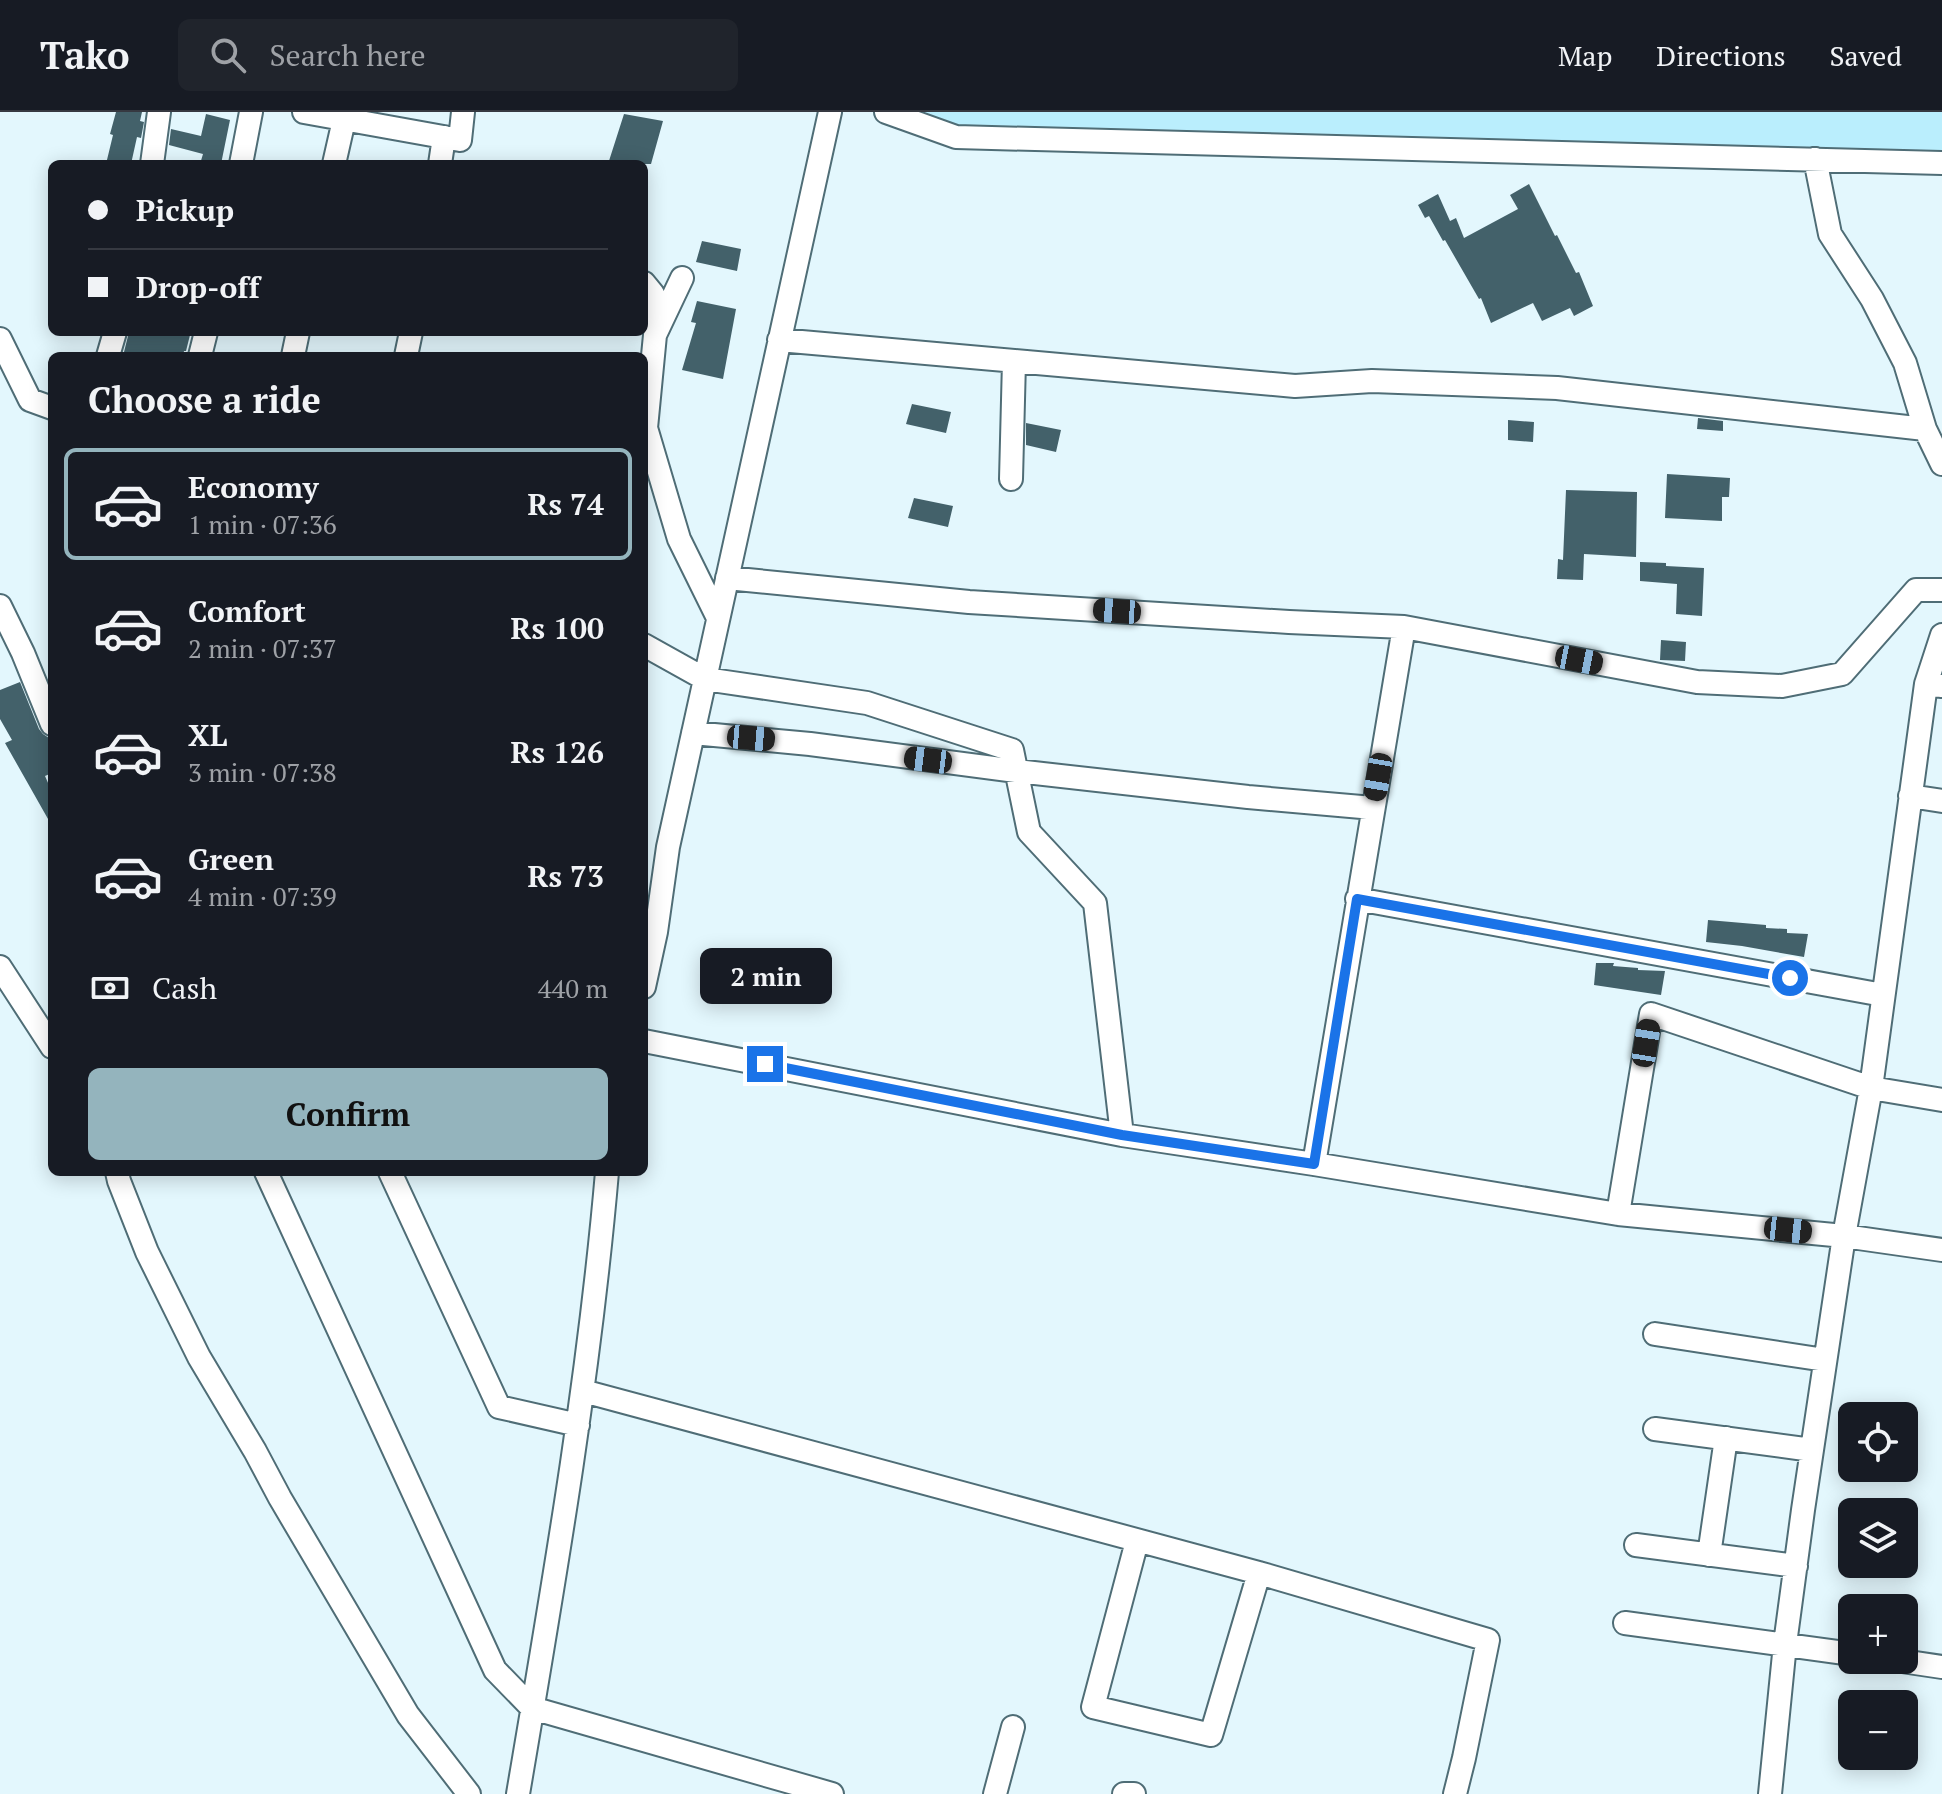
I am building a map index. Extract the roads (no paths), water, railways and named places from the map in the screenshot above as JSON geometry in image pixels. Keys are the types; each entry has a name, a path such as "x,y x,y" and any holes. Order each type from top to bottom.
{"street":[{"path":"153,160 159,112"},
{"path":"242,160 251,112"},
{"path":"304,112 460,140 463,112"},
{"path":"648,947 651,918 830,112"},
{"path":"886,112 956,137 1942,163"},
{"path":"335,160 344,120"},
{"path":"441,160 444,137"},
{"path":"1815,159 1830,234 1872,299 1905,363 1925,429 1942,464"},
{"path":"655,335 682,278"},
{"path":"648,288 653,294 655,335 648,407"},
{"path":"0,339 30,400 48,407"},
{"path":"779,340 1295,386 1372,381 1557,388 1925,429"},
{"path":"1011,479 1014,361"},
{"path":"648,435 679,539 718,618"},
{"path":"727,578 969,602 1404,627 1697,682 1782,686 1842,674 1916,590 1942,590"},
{"path":"0,606 48,714"},
{"path":"1314,1164 1404,627"},
{"path":"1770,1794 1785,1644 1825,1360 1871,1088 1910,796 1942,635"},
{"path":"648,647 705,679 867,703 1012,750 1029,832 1095,903 1122,1135"},
{"path":"693,733 810,744 1248,797 1373,808"},
{"path":"1910,796 1942,801"},
{"path":"1357,899 1883,995"},
{"path":"0,967 48,1041"},
{"path":"1618,1214 1651,1014 1871,1088 1942,1100"},
{"path":"648,1042 1122,1135 1618,1214 1844,1236 1942,1250"},
{"path":"118,1176 147,1252 199,1357 408,1715 469,1794"},
{"path":"268,1176 495,1670 532,1708 832,1794"},
{"path":"392,1176 499,1407 578,1425"},
{"path":"518,1794 583,1391 607,1176"},
{"path":"1655,1334 1825,1360"},
{"path":"583,1391 1259,1573 1488,1640 1455,1794"},
{"path":"1655,1429 1812,1450"},
{"path":"1709,1555 1726,1438"},
{"path":"1137,1541 1093,1707 1211,1735 1259,1573"},
{"path":"1636,1545 1796,1566"},
{"path":"1625,1623 1838,1652"},
{"path":"1918,1663 1942,1667"},
{"path":"995,1794 1013,1727"},
{"path":"1124,1794 1134,1794"}]}
